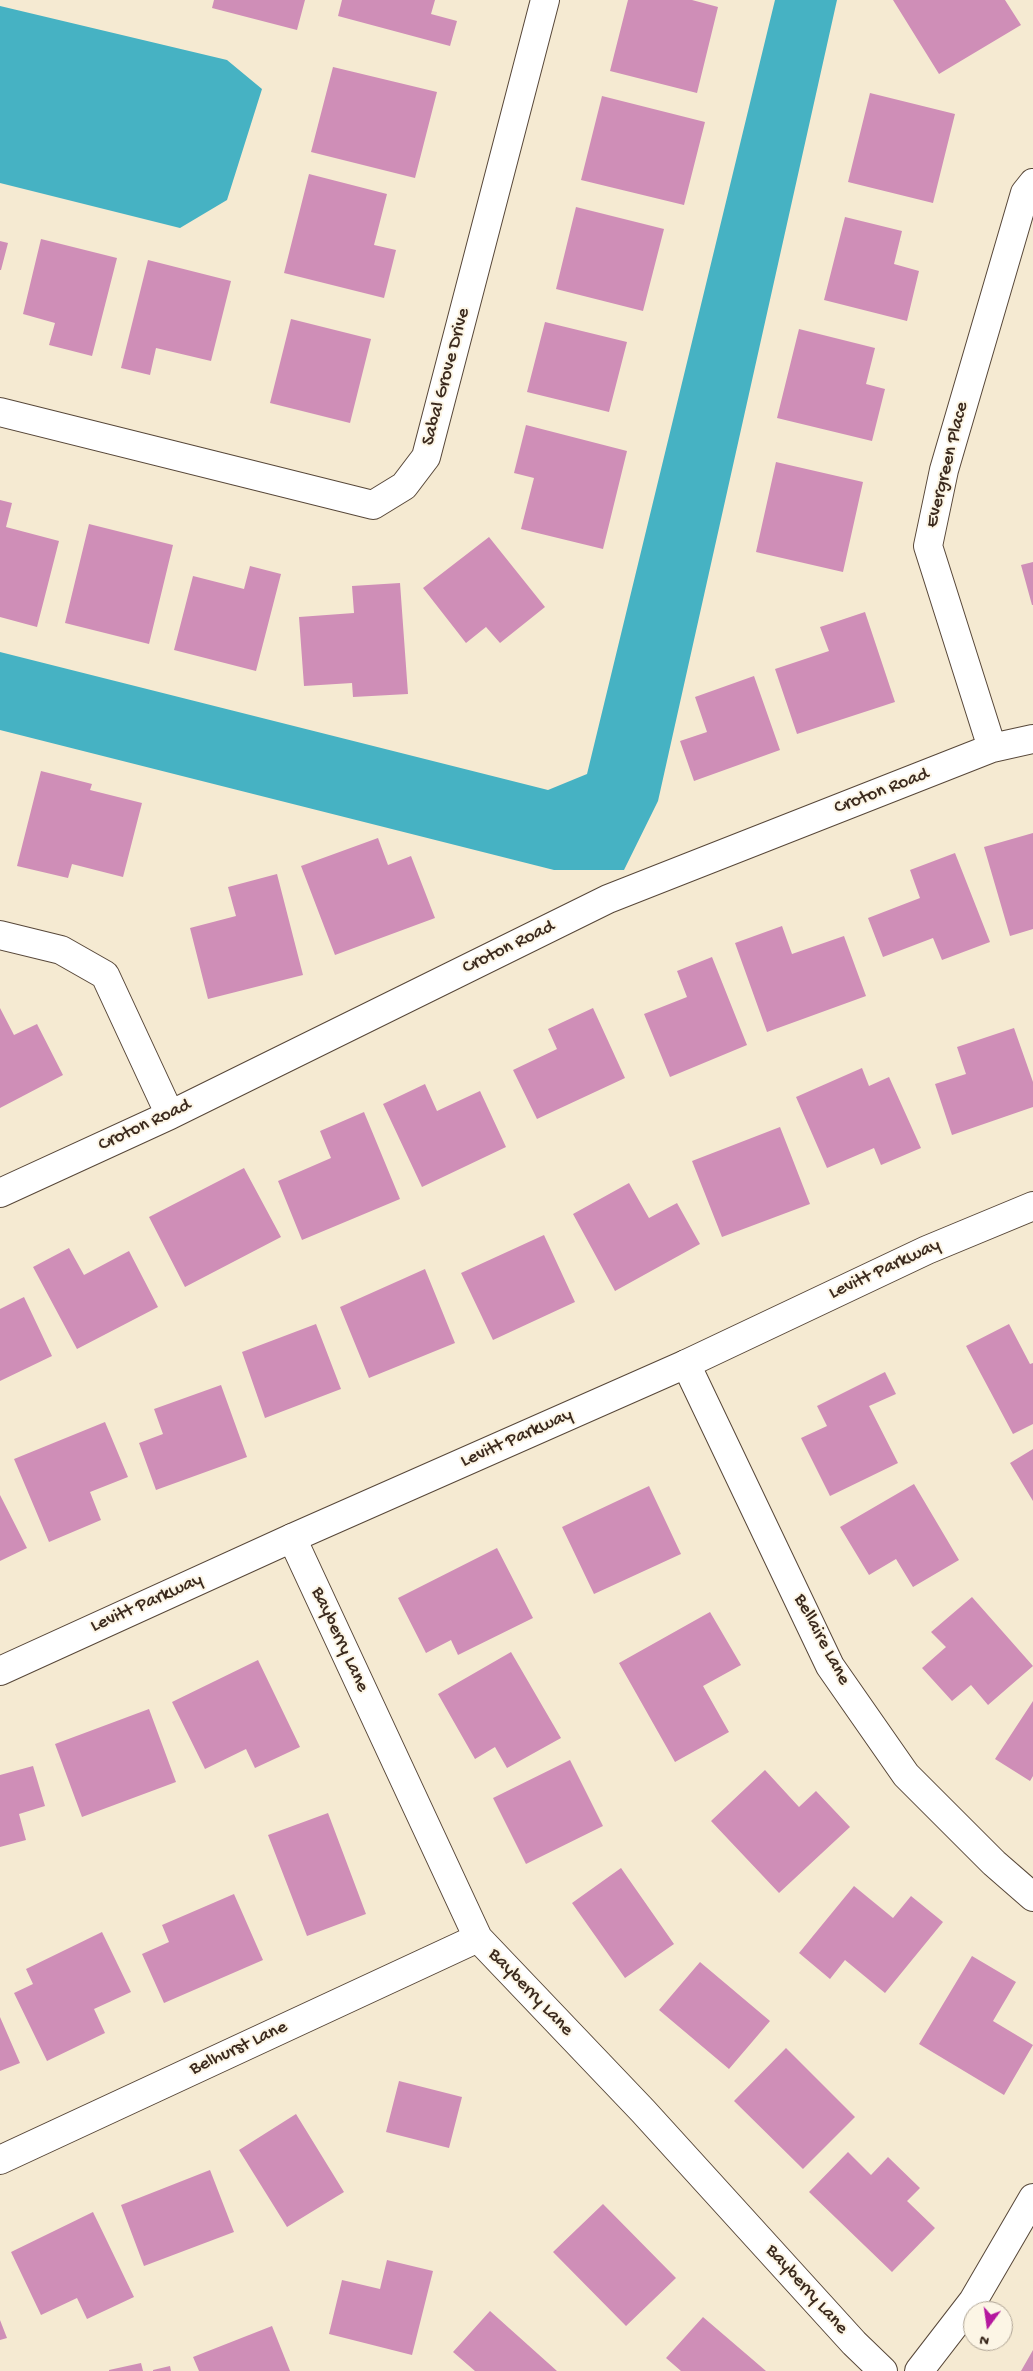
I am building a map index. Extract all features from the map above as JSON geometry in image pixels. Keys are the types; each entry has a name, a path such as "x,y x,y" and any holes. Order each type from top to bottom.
{"street":[{"name":"Sabal Grove Drive","path":"0,412 373,505 404,486 426,458 545,0"},
{"name":"Evergreen Place","path":"992,748 928,546 947,460 1025,193 1033,183"},
{"name":"Croton Road","path":"0,1193 170,1115 608,899 992,748 1033,739"},
{"path":"0,935 61,950 105,975 170,1115"},
{"name":"Levitt Parkway","path":"0,1671 292,1538 686,1364 927,1250 1033,1206"},
{"name":"Bellaire Lane","path":"686,1364 830,1666 906,1775 994,1863 1033,1897"},
{"name":"Bayberry Lane","path":"292,1538 478,1938 643,2111 854,2344 883,2371"},
{"name":"Belhurst Lane","path":"0,2160 478,1938"},
{"path":"919,2371 973,2301 1033,2198"}],"water":[{"path":"775,0 837,0 658,801 624,870 554,870 0,730 0,652 548,790 587,774"},
{"path":"0,6 227,60 262,89 227,200 180,228 0,183"}],"building":[{"path":"214,0 305,0 297,30 212,8"},
{"path":"342,0 435,0 431,14 457,21 450,46 338,16"},
{"path":"628,0 692,0 718,7 697,93 610,71"},
{"path":"893,0 1005,0 1021,25 939,74"},
{"path":"333,67 437,92 415,178 311,152"},
{"path":"870,93 955,114 933,203 848,182"},
{"path":"602,96 705,122 684,205 581,180"},
{"path":"309,174 387,194 374,245 396,250 384,298 284,273"},
{"path":"576,207 664,229 643,311 556,289"},
{"path":"845,217 902,231 894,264 919,271 907,321 824,300"},
{"path":"41,239 117,258 92,356 49,345 55,323 23,314"},
{"path":"0,241 8,243 1,270 0,270"},
{"path":"148,260 231,281 211,361 156,348 150,375 121,368"},
{"path":"291,319 371,339 350,423 270,403"},
{"path":"545,322 627,342 609,412 527,392"},
{"path":"799,329 875,348 866,384 885,389 872,441 777,418"},
{"path":"526,425 627,451 603,549 521,529 534,478 514,473"},
{"path":"776,462 863,482 843,572 756,552"},
{"path":"0,500 12,503 6,527 59,541 37,627 0,617"},
{"path":"89,524 173,545 149,644 65,623"},
{"path":"489,537 545,607 500,643 486,627 466,643 423,588"},
{"path":"1033,562 1033,605 1032,605 1021,565"},
{"path":"250,566 281,574 256,671 174,650 193,576 244,589"},
{"path":"400,583 408,694 353,697 352,683 304,686 299,617 354,613 352,586"},
{"path":"865,612 895,702 797,734 775,669 829,651 820,627"},
{"path":"754,676 780,750 694,781 680,741 707,732 695,697"},
{"path":"41,771 92,784 90,790 142,803 123,877 72,864 68,878 17,866"},
{"path":"1033,833 1033,929 1010,936 984,847"},
{"path":"378,838 388,865 411,856 435,918 335,955 301,866"},
{"path":"955,853 990,942 942,960 933,938 883,957 868,918 920,898 910,870"},
{"path":"277,874 303,975 208,999 190,928 236,916 228,887"},
{"path":"782,926 792,954 844,936 866,996 767,1032 735,943"},
{"path":"712,957 747,1045 670,1077 644,1014 687,997 677,971"},
{"path":"0,1008 14,1035 37,1024 63,1075 0,1108"},
{"path":"593,1008 625,1078 537,1119 513,1070 557,1049 548,1029"},
{"path":"1014,1028 1033,1082 1033,1107 952,1135 935,1084 966,1074 957,1047"},
{"path":"862,1068 869,1086 889,1077 921,1148 881,1165 874,1148 827,1168 796,1097"},
{"path":"425,1084 437,1111 480,1091 506,1147 422,1187 383,1104"},
{"path":"364,1112 400,1199 302,1240 278,1181 331,1158 320,1131"},
{"path":"780,1127 810,1204 722,1237 692,1161"},
{"path":"244,1168 281,1237 185,1287 149,1217"},
{"path":"629,1183 649,1218 677,1203 700,1244 615,1291 573,1214"},
{"path":"544,1235 575,1302 493,1340 461,1273"},
{"path":"69,1248 84,1275 129,1251 158,1307 77,1349 33,1267"},
{"path":"425,1269 455,1343 369,1378 340,1307"},
{"path":"24,1297 52,1356 0,1381 0,1309"},
{"path":"316,1324 341,1389 265,1418 242,1352"},
{"path":"1009,1324 1030,1364 1033,1363 1033,1424 1013,1434 966,1346"},
{"path":"885,1372 896,1394 869,1406 898,1463 830,1496 801,1438 827,1426 817,1406"},
{"path":"221,1385 247,1457 156,1490 139,1443 163,1434 154,1409"},
{"path":"105,1422 128,1477 90,1492 101,1520 49,1542 14,1459"},
{"path":"1033,1449 1033,1501 1010,1463"},
{"path":"914,1484 959,1560 913,1587 896,1559 869,1575 840,1527"},
{"path":"649,1486 681,1554 594,1594 562,1527"},
{"path":"0,1495 27,1548 0,1561"},
{"path":"497,1548 533,1618 458,1655 451,1640 426,1653 398,1598"},
{"path":"972,1597 1033,1666 988,1705 971,1685 952,1701 922,1668 946,1647 931,1632"},
{"path":"710,1612 741,1665 703,1686 729,1732 675,1762 619,1663"},
{"path":"511,1652 561,1738 507,1768 495,1747 475,1759 438,1694"},
{"path":"258,1660 300,1747 255,1768 246,1749 205,1769 172,1702"},
{"path":"1033,1701 1033,1776 1030,1781 995,1759"},
{"path":"149,1709 176,1782 82,1817 55,1744"},
{"path":"570,1760 603,1826 526,1864 493,1798"},
{"path":"33,1766 45,1806 19,1814 26,1840 0,1847 0,1775"},
{"path":"765,1770 799,1807 816,1791 850,1827 779,1893 711,1821"},
{"path":"328,1813 366,1914 307,1936 268,1835"},
{"path":"621,1868 674,1944 625,1978 572,1903"},
{"path":"854,1886 893,1918 911,1896 943,1922 885,1993 845,1960 830,1979 799,1953"},
{"path":"234,1894 263,1960 164,2003 142,1954 169,1942 162,1925"},
{"path":"102,1932 131,1992 94,2009 105,2033 47,2061 14,1993 33,1984 26,1969"},
{"path":"972,1956 1016,1982 993,2021 1033,2045 1004,2095 919,2044"},
{"path":"700,1962 770,2021 729,2069 659,2010"},
{"path":"0,2017 20,2063 0,2071"},
{"path":"786,2048 855,2117 803,2169 734,2101"},
{"path":"399,2081 462,2097 449,2148 386,2132"},
{"path":"296,2114 344,2192 287,2227 239,2150"},
{"path":"848,2152 871,2175 888,2157 920,2188 907,2201 935,2228 892,2272 809,2192"},
{"path":"210,2170 234,2232 144,2266 121,2205"},
{"path":"603,2204 676,2278 626,2326 553,2252"},
{"path":"93,2212 134,2297 87,2319 77,2298 41,2315 11,2252"},
{"path":"387,2260 433,2271 412,2355 329,2334 342,2280 380,2289"},
{"path":"490,2311 557,2371 475,2371 453,2352"},
{"path":"703,2317 766,2371 681,2371 666,2358"},
{"path":"0,2320 7,2338 0,2340"},
{"path":"272,2326 290,2371 199,2371 193,2357"},
{"path":"1033,2350 1033,2371 1021,2371"},
{"path":"141,2363 143,2371 109,2371 109,2370"},
{"path":"170,2366 171,2371 153,2371 153,2370"}]}
